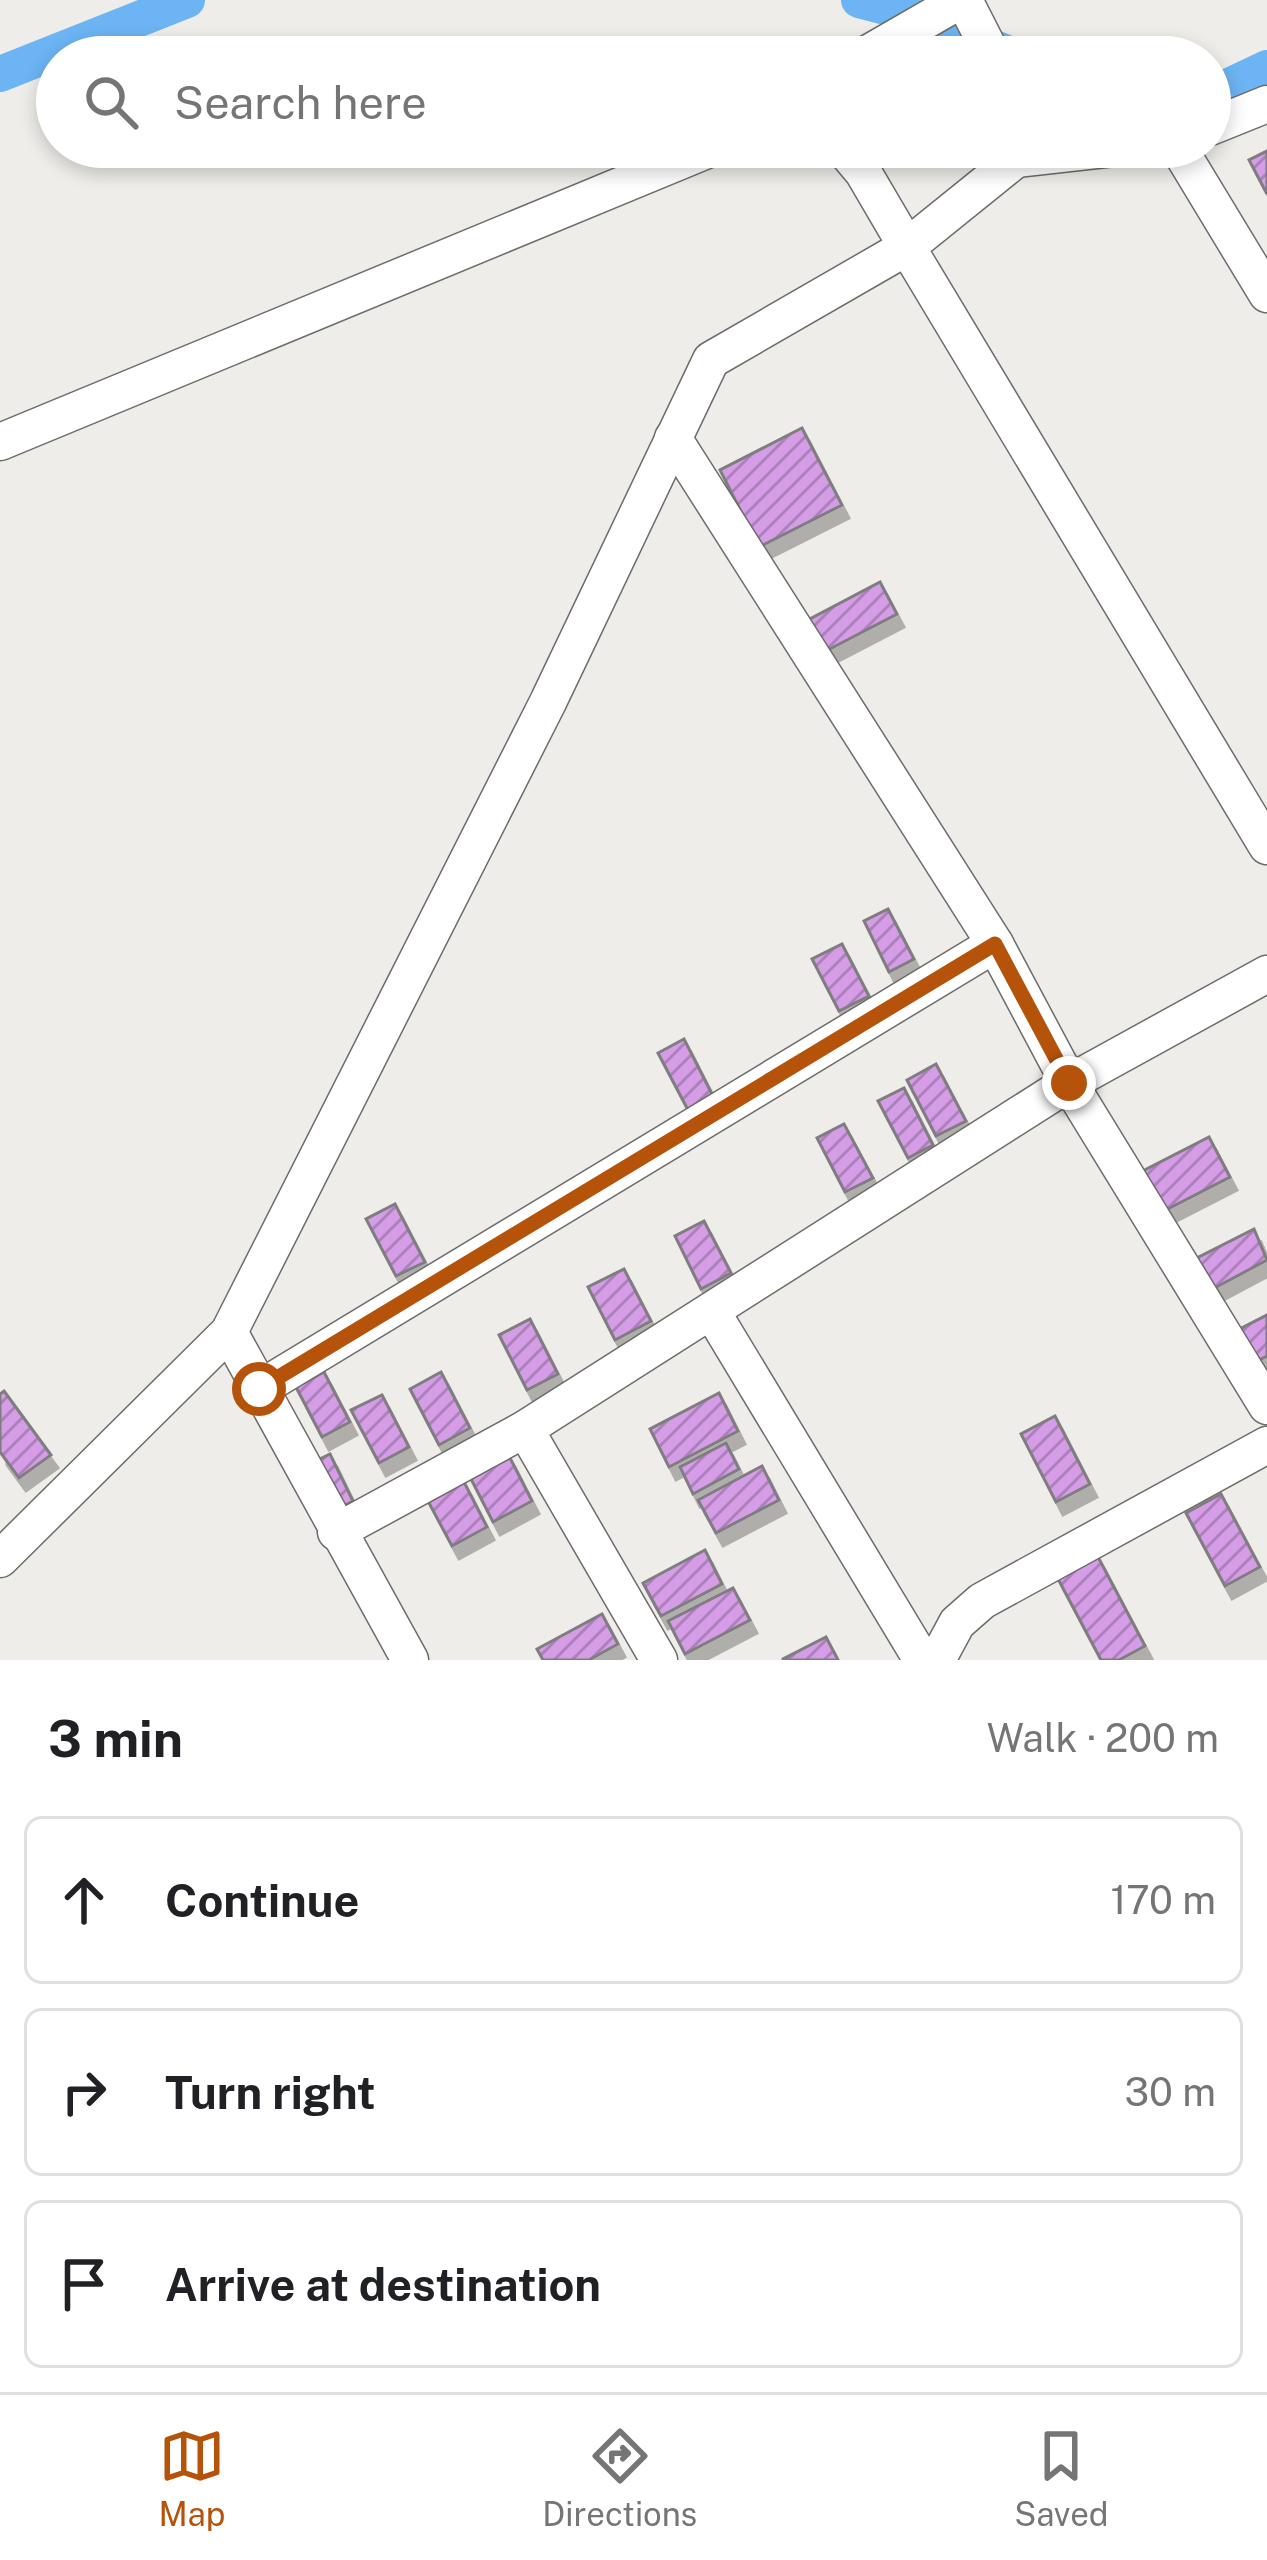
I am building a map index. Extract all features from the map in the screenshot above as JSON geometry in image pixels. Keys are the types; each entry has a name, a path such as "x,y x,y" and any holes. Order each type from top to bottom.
{"street":[{"path":"900,36 963,1 982,36"},
{"path":"1231,119 1267,104"},
{"path":"0,442 663,168"},
{"path":"859,168 1267,846"},
{"path":"0,1559 229,1332 548,702 711,360 908,247 1000,168"},
{"path":"1191,168 1267,295"},
{"path":"673,438 995,944 1069,1083 1267,1406"},
{"path":"259,1389 995,944"},
{"path":"335,1532 526,1429 1069,1083 1267,974"},
{"path":"712,1312 922,1660"},
{"path":"229,1332 335,1532 410,1660"},
{"path":"526,1429 659,1660"},
{"path":"937,1660 957,1623 982,1601 1267,1445"}],"building":[{"path":"1267,151 1267,194 1249,160"},
{"path":"802,428 842,505 759,547 720,470"},
{"path":"880,582 897,614 824,652 808,620"},
{"path":"888,909 914,959 889,972 864,921"},
{"path":"842,944 869,996 839,1011 812,959"},
{"path":"684,1039 713,1096 688,1110 658,1053"},
{"path":"936,1064 966,1121 936,1136 907,1080"},
{"path":"904,1088 933,1145 908,1158 878,1101"},
{"path":"844,1124 873,1178 845,1192 817,1138"},
{"path":"1209,1137 1230,1177 1158,1214 1137,1174"},
{"path":"395,1204 425,1262 396,1276 366,1219"},
{"path":"704,1221 731,1273 701,1289 675,1236"},
{"path":"1254,1229 1267,1260 1209,1291 1193,1260"},
{"path":"624,1269 651,1321 615,1340 588,1287"},
{"path":"1267,1315 1267,1356 1249,1365 1232,1333"},
{"path":"530,1319 558,1374 527,1390 499,1335"},
{"path":"324,1372 350,1422 322,1437 296,1387"},
{"path":"441,1372 470,1428 439,1445 410,1389"},
{"path":"4,1391 51,1455 19,1478 0,1452 0,1394"},
{"path":"719,1393 738,1431 669,1467 650,1429"},
{"path":"382,1395 409,1447 379,1463 351,1410"},
{"path":"1055,1416 1090,1484 1056,1502 1021,1434"},
{"path":"726,1443 739,1469 693,1494 680,1467"},
{"path":"330,1454 353,1501 330,1513 306,1466"},
{"path":"508,1454 532,1501 493,1522 469,1475"},
{"path":"762,1466 779,1500 716,1533 698,1500"},
{"path":"464,1482 487,1527 452,1546 428,1501"},
{"path":"1221,1494 1260,1567 1225,1586 1186,1513"},
{"path":"705,1550 722,1584 661,1616 643,1583"},
{"path":"1097,1555 1145,1646 1119,1660 1101,1660 1057,1577"},
{"path":"733,1588 750,1620 685,1654 668,1621"},
{"path":"602,1614 618,1644 589,1660 543,1660 537,1649"},
{"path":"826,1637 838,1660 783,1660 783,1659"}],"waterway":[{"path":"96,36 187,0"},
{"path":"859,0 964,36"},
{"path":"0,74 36,60"},
{"path":"1231,85 1267,68"}],"route":[{"path":"259,1389 995,944 1069,1083"}]}
